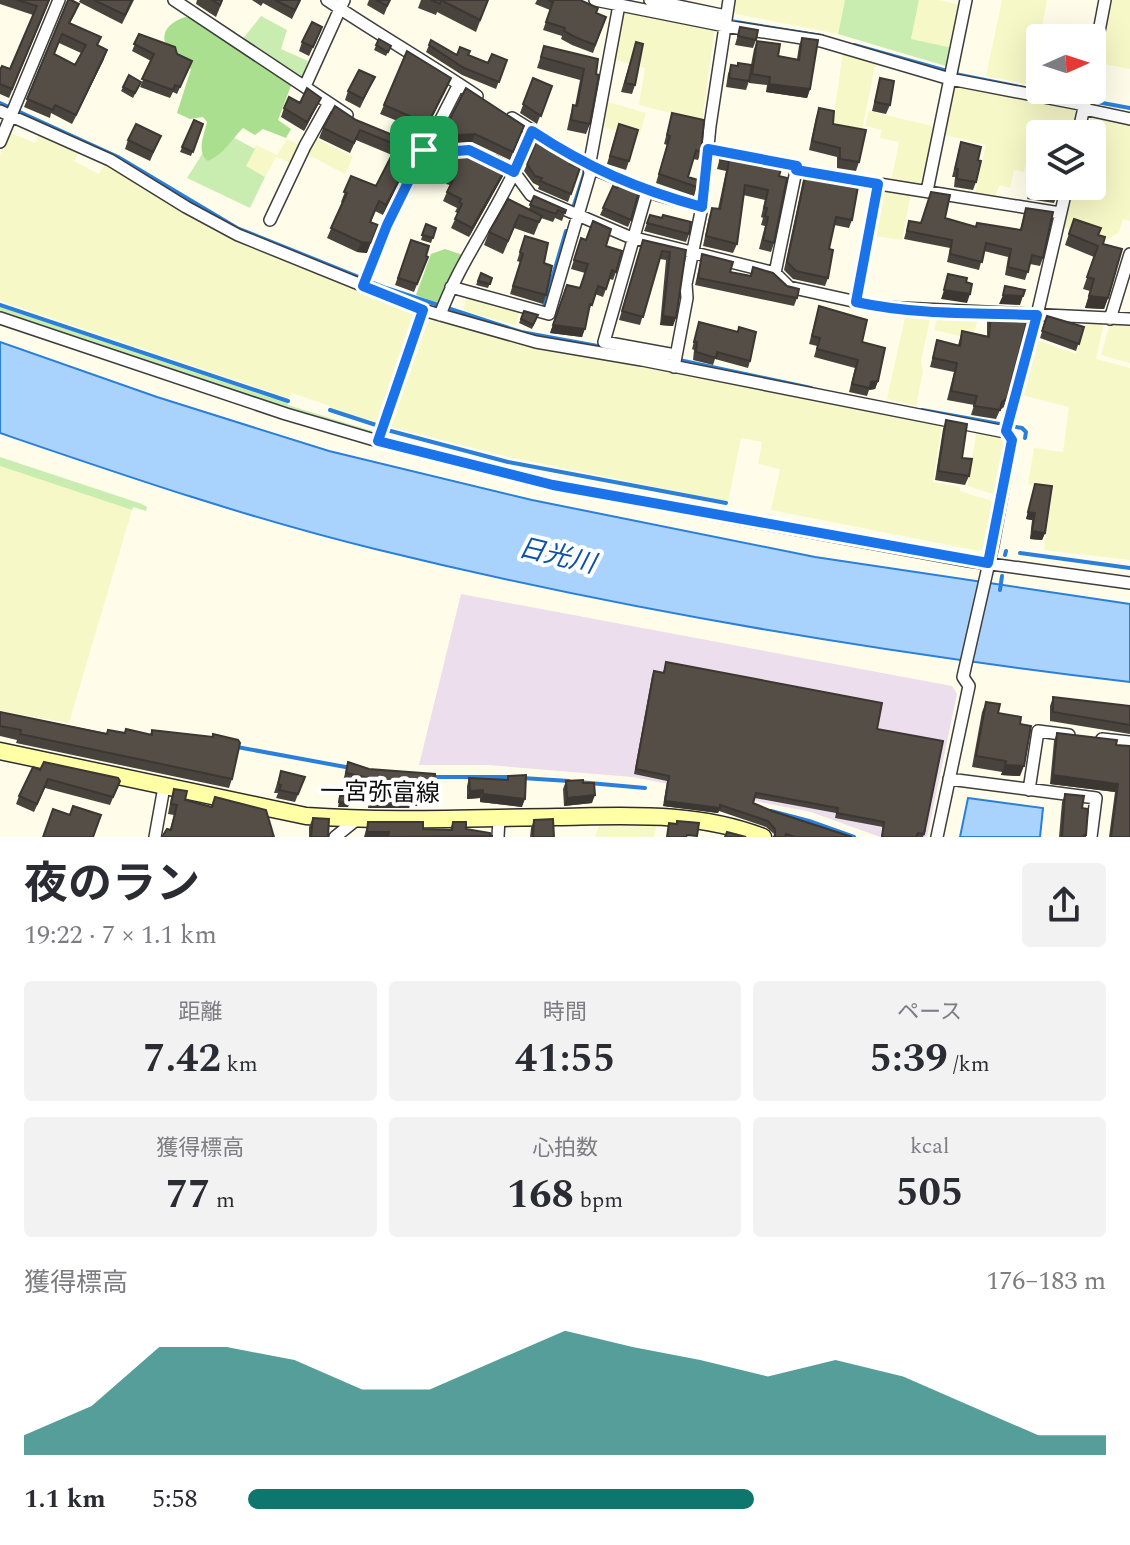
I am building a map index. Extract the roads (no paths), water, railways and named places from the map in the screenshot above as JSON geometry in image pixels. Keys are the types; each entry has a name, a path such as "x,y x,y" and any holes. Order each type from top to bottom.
{"main road":[{"name":"一宮弥富線","path":"0,751 280,812 356,820 651,814 724,825 763,837"}],"street":[{"path":"0,142 8,111 59,0"},
{"path":"174,0 356,122"},
{"path":"327,0 342,4 367,28 589,167 647,191 702,207"},
{"path":"595,0 726,21 821,41 950,79 1130,119"},
{"path":"650,0 726,21"},
{"path":"675,360 702,207 729,0"},
{"path":"927,191 966,0"},
{"path":"1100,24 1105,0"},
{"path":"305,86 342,4"},
{"path":"451,287 549,314 590,174 619,5"},
{"path":"365,281 387,225 459,84"},
{"path":"270,220 329,103"},
{"path":"1081,120 1085,104"},
{"path":"8,111 110,160 238,235 365,281 423,310 442,311 536,342 675,360"},
{"path":"442,311 451,287 514,172 532,131"},
{"path":"398,140 432,153 469,150 514,172 531,195 634,238 775,273 789,287 880,307 1130,319"},
{"path":"708,149 723,152"},
{"path":"753,158 797,166 775,273"},
{"path":"796,170 826,175"},
{"path":"840,178 1060,213"},
{"path":"856,302 878,184"},
{"path":"647,191 604,342 675,360 1007,427"},
{"path":"937,837 969,686 963,677 1012,440 1007,427 1063,200"},
{"path":"1110,319 1130,254"},
{"path":"378,441 423,310"},
{"path":"0,318 177,379 378,441 553,485 987,565 1130,583"},
{"path":"1029,790 1038,731 1130,742"},
{"path":"949,779 1096,798 1091,837"},
{"path":"155,837 164,787"},
{"path":"498,837 499,818"},
{"path":"335,837 356,820"}],"water":[{"name":"日光川","path":"0,342 157,397 329,451 532,500 815,557 1130,604 1130,682 845,643 656,610 468,571 327,537 233,510 0,433"},
{"path":"968,798 1043,808 1040,837 960,837"}],"waterway":[{"path":"730,21 822,36"},
{"path":"854,45 947,71"},
{"path":"955,74 1026,88"},
{"path":"0,103 118,157 237,228 386,288 521,332 603,347"},
{"path":"1106,104 1130,108"},
{"path":"574,205 585,171"},
{"path":"544,306 566,231"},
{"path":"0,305 288,401"},
{"path":"679,360 811,388"},
{"path":"330,410 379,426"},
{"path":"922,410 1022,428 1026,432 1025,438"},
{"path":"387,430 508,462 726,503"},
{"path":"1005,555 1006,551"},
{"path":"1020,553 1130,568"},
{"path":"1000,590 1002,576"},
{"path":"237,747 351,768"},
{"path":"430,777 510,777"},
{"path":"522,778 569,781"},
{"path":"578,782 645,788"},
{"path":"771,811 854,837"}]}
